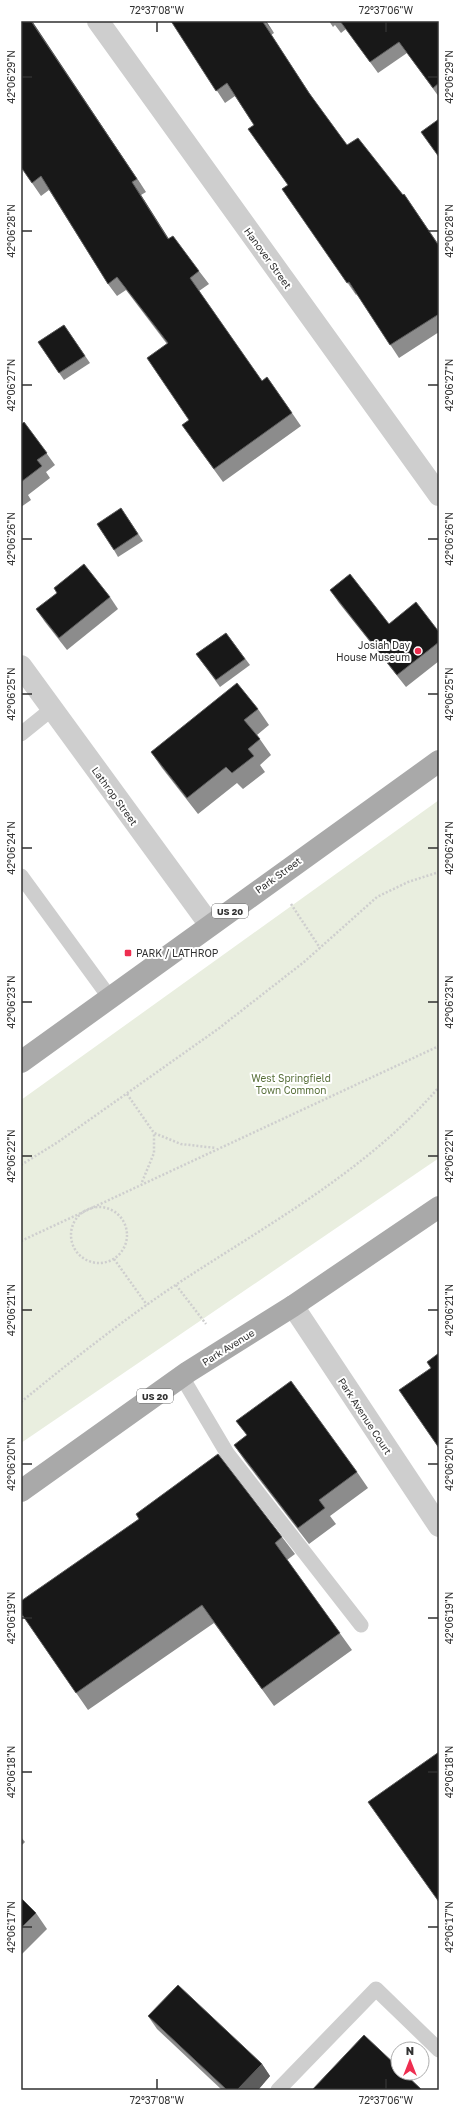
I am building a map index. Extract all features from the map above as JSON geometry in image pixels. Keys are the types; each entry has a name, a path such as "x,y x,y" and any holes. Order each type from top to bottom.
{"main road":[{"name":"Park Street","path":"21,1062 439,761"},
{"name":"Park Avenue","path":"21,1491 182,1377 293,1306 439,1207"}],"street":[{"name":"Hanover Street","path":"98,21 439,495"},
{"name":"Lathrop Street","path":"21,666 210,925"},
{"name":"Park Avenue Court","path":"293,1306 439,1526"}],"lane":[{"path":"21,734 52,709"},
{"path":"21,876 110,998"},
{"path":"182,1377 227,1453 361,1625"},
{"path":"278,2090 376,1989 439,2050"}],"path":[{"path":"21,1165 127,1094 230,1021 320,948 377,897 408,882 439,872"},
{"path":"290,903 320,948"},
{"path":"21,1241 89,1209 97,1206 114,1211 126,1225 127,1243 123,1251 114,1259 99,1264 90,1262 76,1252 70,1236 74,1223 81,1213 89,1209 142,1183 216,1148 439,1046"},
{"path":"21,1402 63,1368 147,1305 297,1208 367,1157 423,1106 439,1087"},
{"path":"127,1094 154,1133 181,1144 216,1148"},
{"path":"142,1183 154,1153 154,1133"},
{"path":"114,1259 147,1305"},
{"path":"176,1285 206,1324"}],"green space":[{"name":"West Springfield Town Common","path":"439,800 439,1158 21,1443 21,1100"}],"building":[{"path":"21,21 31,21 137,179 132,182 168,239 173,236 199,271 190,278 262,381 267,377 292,413 214,469 182,425 189,420 147,358 168,343 117,277 108,284 41,176 32,183 21,167"},
{"path":"171,21 265,21 263,22 309,93 347,145 358,138 403,195 404,194 439,246 439,314 390,345 349,282 347,283 282,189 288,185 248,129 254,125 227,83 216,91"},
{"path":"340,21 439,21 439,83 433,88 399,42 370,62"},
{"path":"439,119 439,157 421,132"},
{"path":"64,325 85,356 59,373 38,342"},
{"path":"24,422 47,453 37,460 42,466 21,482 21,425"},
{"path":"121,508 138,534 114,550 97,524"},
{"path":"84,564 110,597 59,638 36,609 57,593 54,588"},
{"path":"350,574 389,624 416,602 439,632 439,642 397,675 330,590"},
{"path":"226,633 245,659 216,680 196,654"},
{"path":"237,683 258,709 244,720 260,739 248,749 254,756 232,773 226,767 187,798 151,752"},
{"path":"439,1353 439,1448 399,1390 431,1368 427,1362"},
{"path":"291,1381 357,1472 319,1500 325,1508 298,1528 234,1445 247,1435 236,1421"},
{"path":"218,1454 282,1537 275,1543 340,1633 262,1689 202,1605 76,1693 21,1613 21,1601 139,1519 136,1514"},
{"path":"439,1752 439,1902 368,1802"},
{"path":"21,1898 36,1913 21,1928"},
{"path":"178,1985 262,2064 237,2090 227,2090 148,2016"},
{"path":"364,2035 390,2059 390,2081 412,2081 422,2090 312,2090"}],"place":[{"name":"Josiah Day House Museum","path":"418,651"},
{"name":"PARK / LATHROP","path":"128,953"}]}
